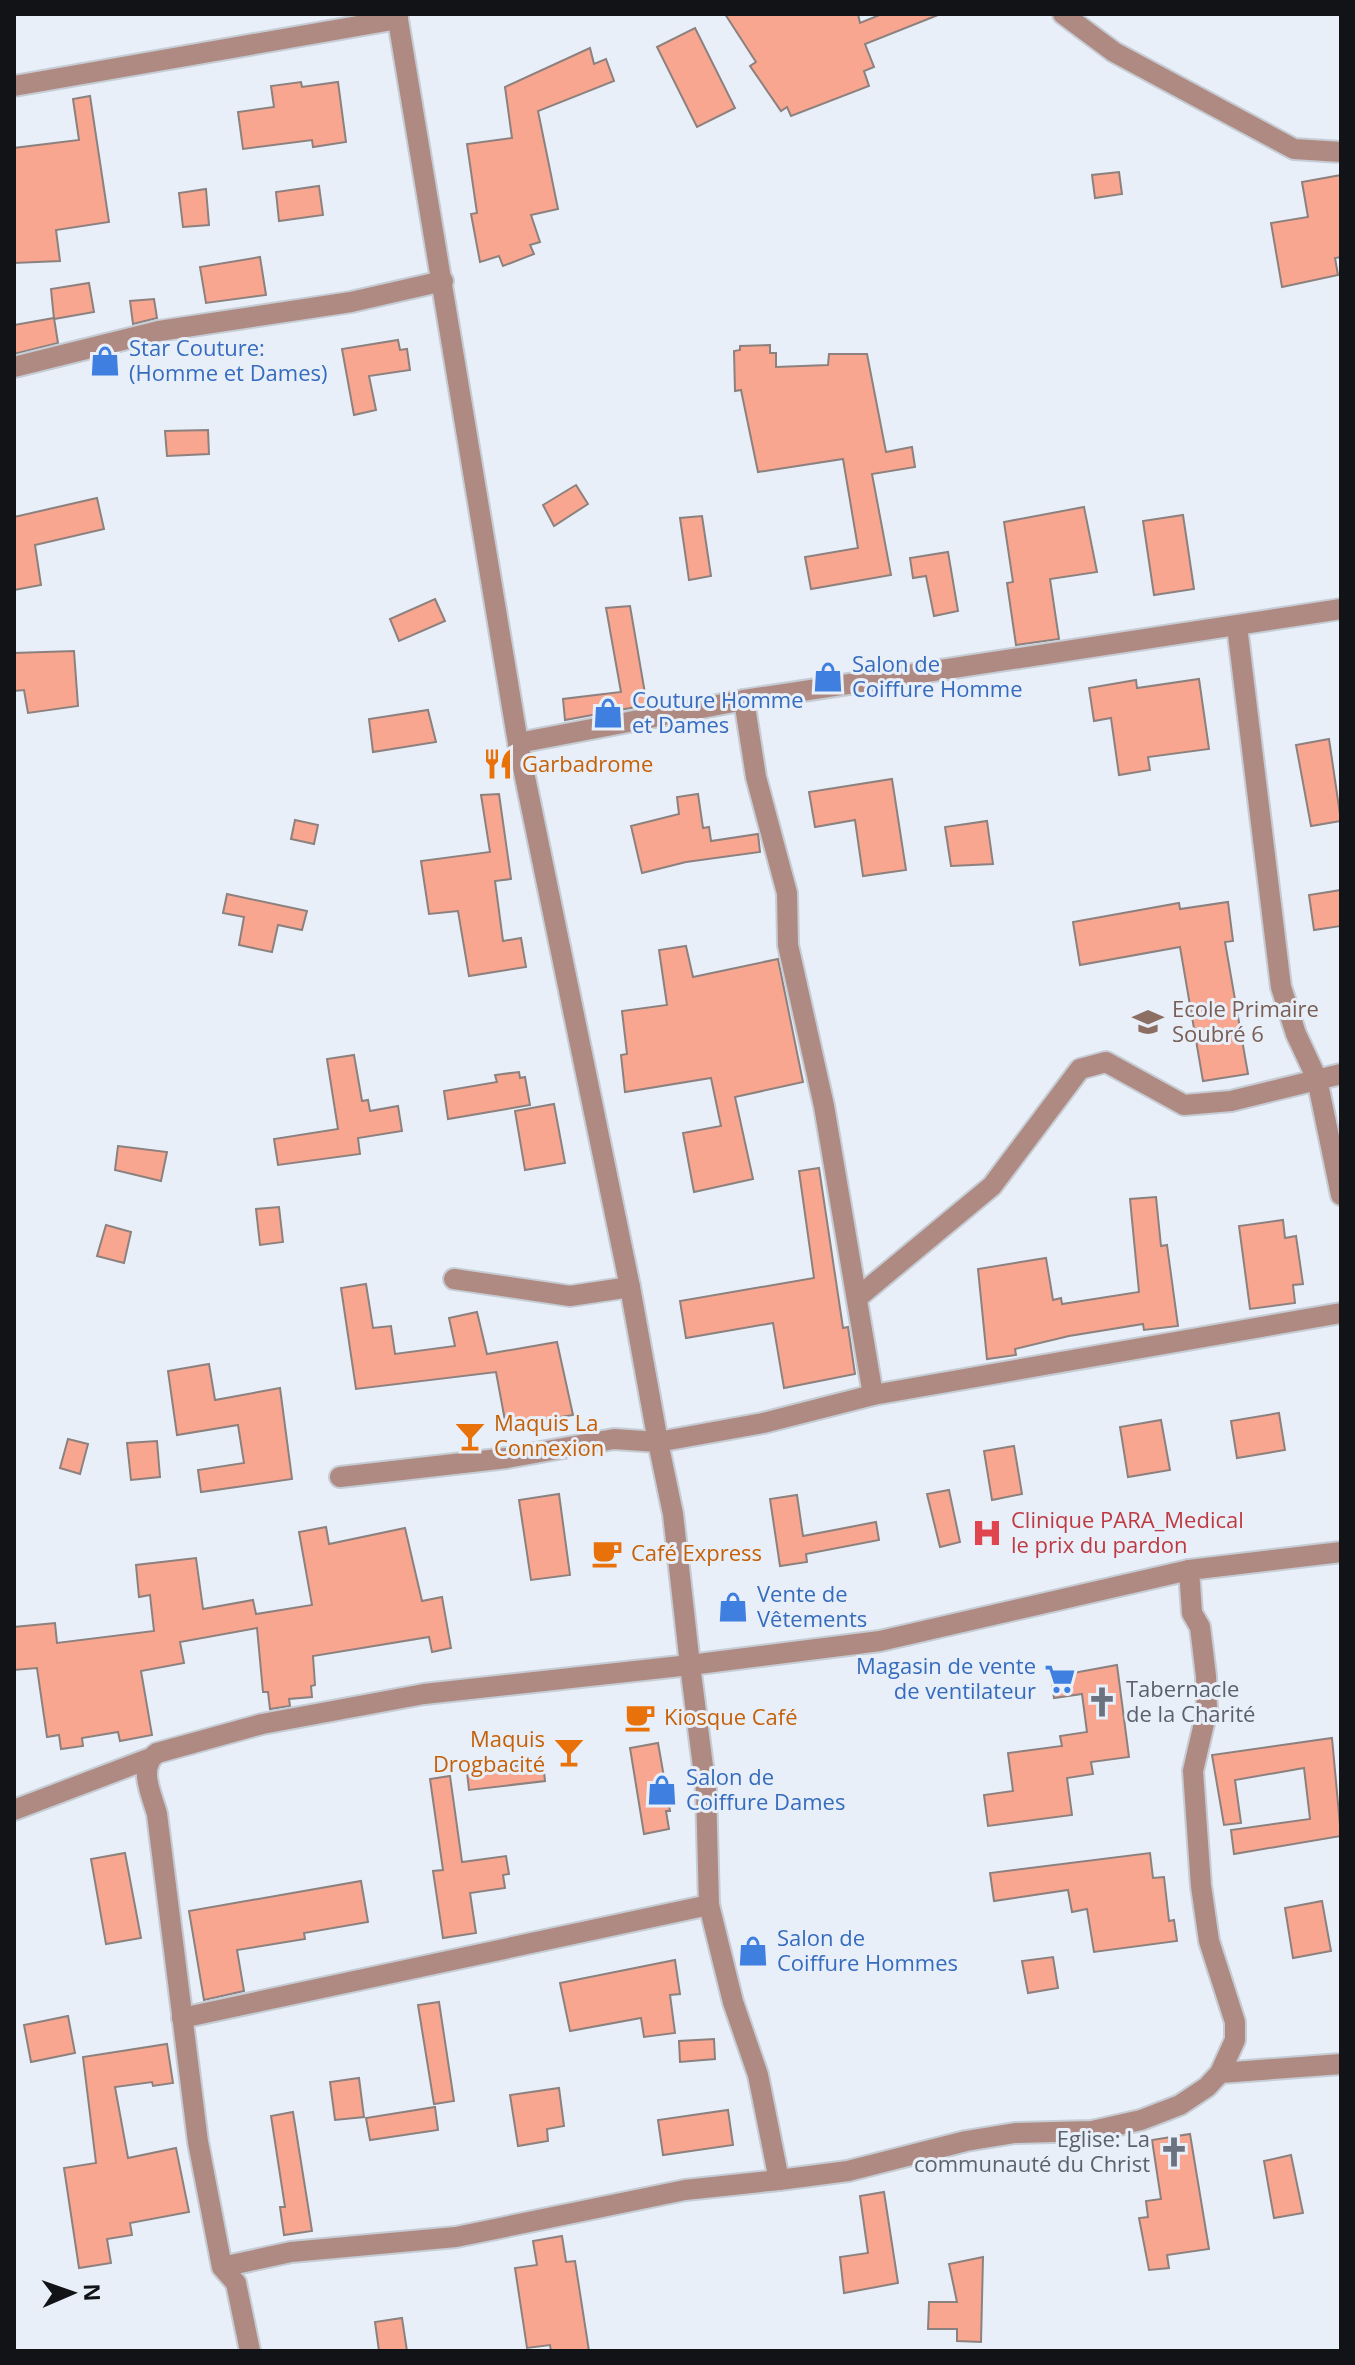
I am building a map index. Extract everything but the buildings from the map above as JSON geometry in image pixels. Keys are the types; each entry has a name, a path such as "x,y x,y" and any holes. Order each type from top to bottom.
{"street":[{"path":"1063,14 1114,52 1294,149 1341,152"},
{"path":"14,86 397,16 518,743 630,1287 673,1514 706,1790 709,1905 733,2002 758,2075 779,2180"},
{"path":"14,367 159,331 351,302 443,281"},
{"path":"518,743 744,700 1341,609"},
{"path":"1237,626 1281,987 1296,1034 1317,1079 1341,1195"},
{"path":"744,700 756,777 787,893 788,945 824,1106 873,1395"},
{"path":"857,1298 992,1186 1080,1069 1106,1062 1184,1105 1231,1101 1341,1074"},
{"path":"454,1279 570,1296 630,1287"},
{"path":"340,1477 507,1458 614,1439 658,1442 763,1423 873,1395 1341,1313"},
{"path":"14,1810 157,1753 262,1724 424,1694 880,1641 1189,1570 1341,1552"},
{"path":"222,2267 291,2252 456,2237 685,2190 848,2171 966,2141 1015,2133 1092,2131 1141,2120 1180,2105 1207,2087 1220,2073 1235,2040 1235,2022 1209,1941 1201,1886 1193,1771 1207,1710 1206,1676 1200,1627 1192,1613 1189,1570"},
{"path":"148,1759 145,1767 157,1814 198,2142 222,2267 236,2283 250,2351"},
{"path":"182,2018 709,1905"},
{"path":"1220,2073 1341,2064"}],"place":[{"name":"Star Couture: (Homme et Dames)","path":"105,361"},
{"name":"Salon de Coiffure Homme","path":"828,677"},
{"name":"Couture Homme et Dames","path":"608,713"},
{"name":"Garbadrome","path":"498,764"},
{"name":"Ecole Primaire Soubré 6","path":"1148,1022"},
{"name":"Maquis La Connexion","path":"470,1436"},
{"name":"Clinique PARA_Medical le prix du pardon","path":"987,1533"},
{"name":"Café Express","path":"607,1553"},
{"name":"Vente de Vêtements","path":"733,1607"},
{"name":"Magasin de vente de ventilateur","path":"1060,1679"},
{"name":"Tabernacle de la Charité","path":"1102,1702"},
{"name":"Kiosque Café","path":"640,1717"},
{"name":"Maquis Drogbacité","path":"569,1752"},
{"name":"Salon de Coiffure Dames","path":"662,1790"},
{"name":"Salon de Coiffure Hommes","path":"753,1951"},
{"name":"Eglise: La communauté du Christ","path":"1174,2152"}]}
